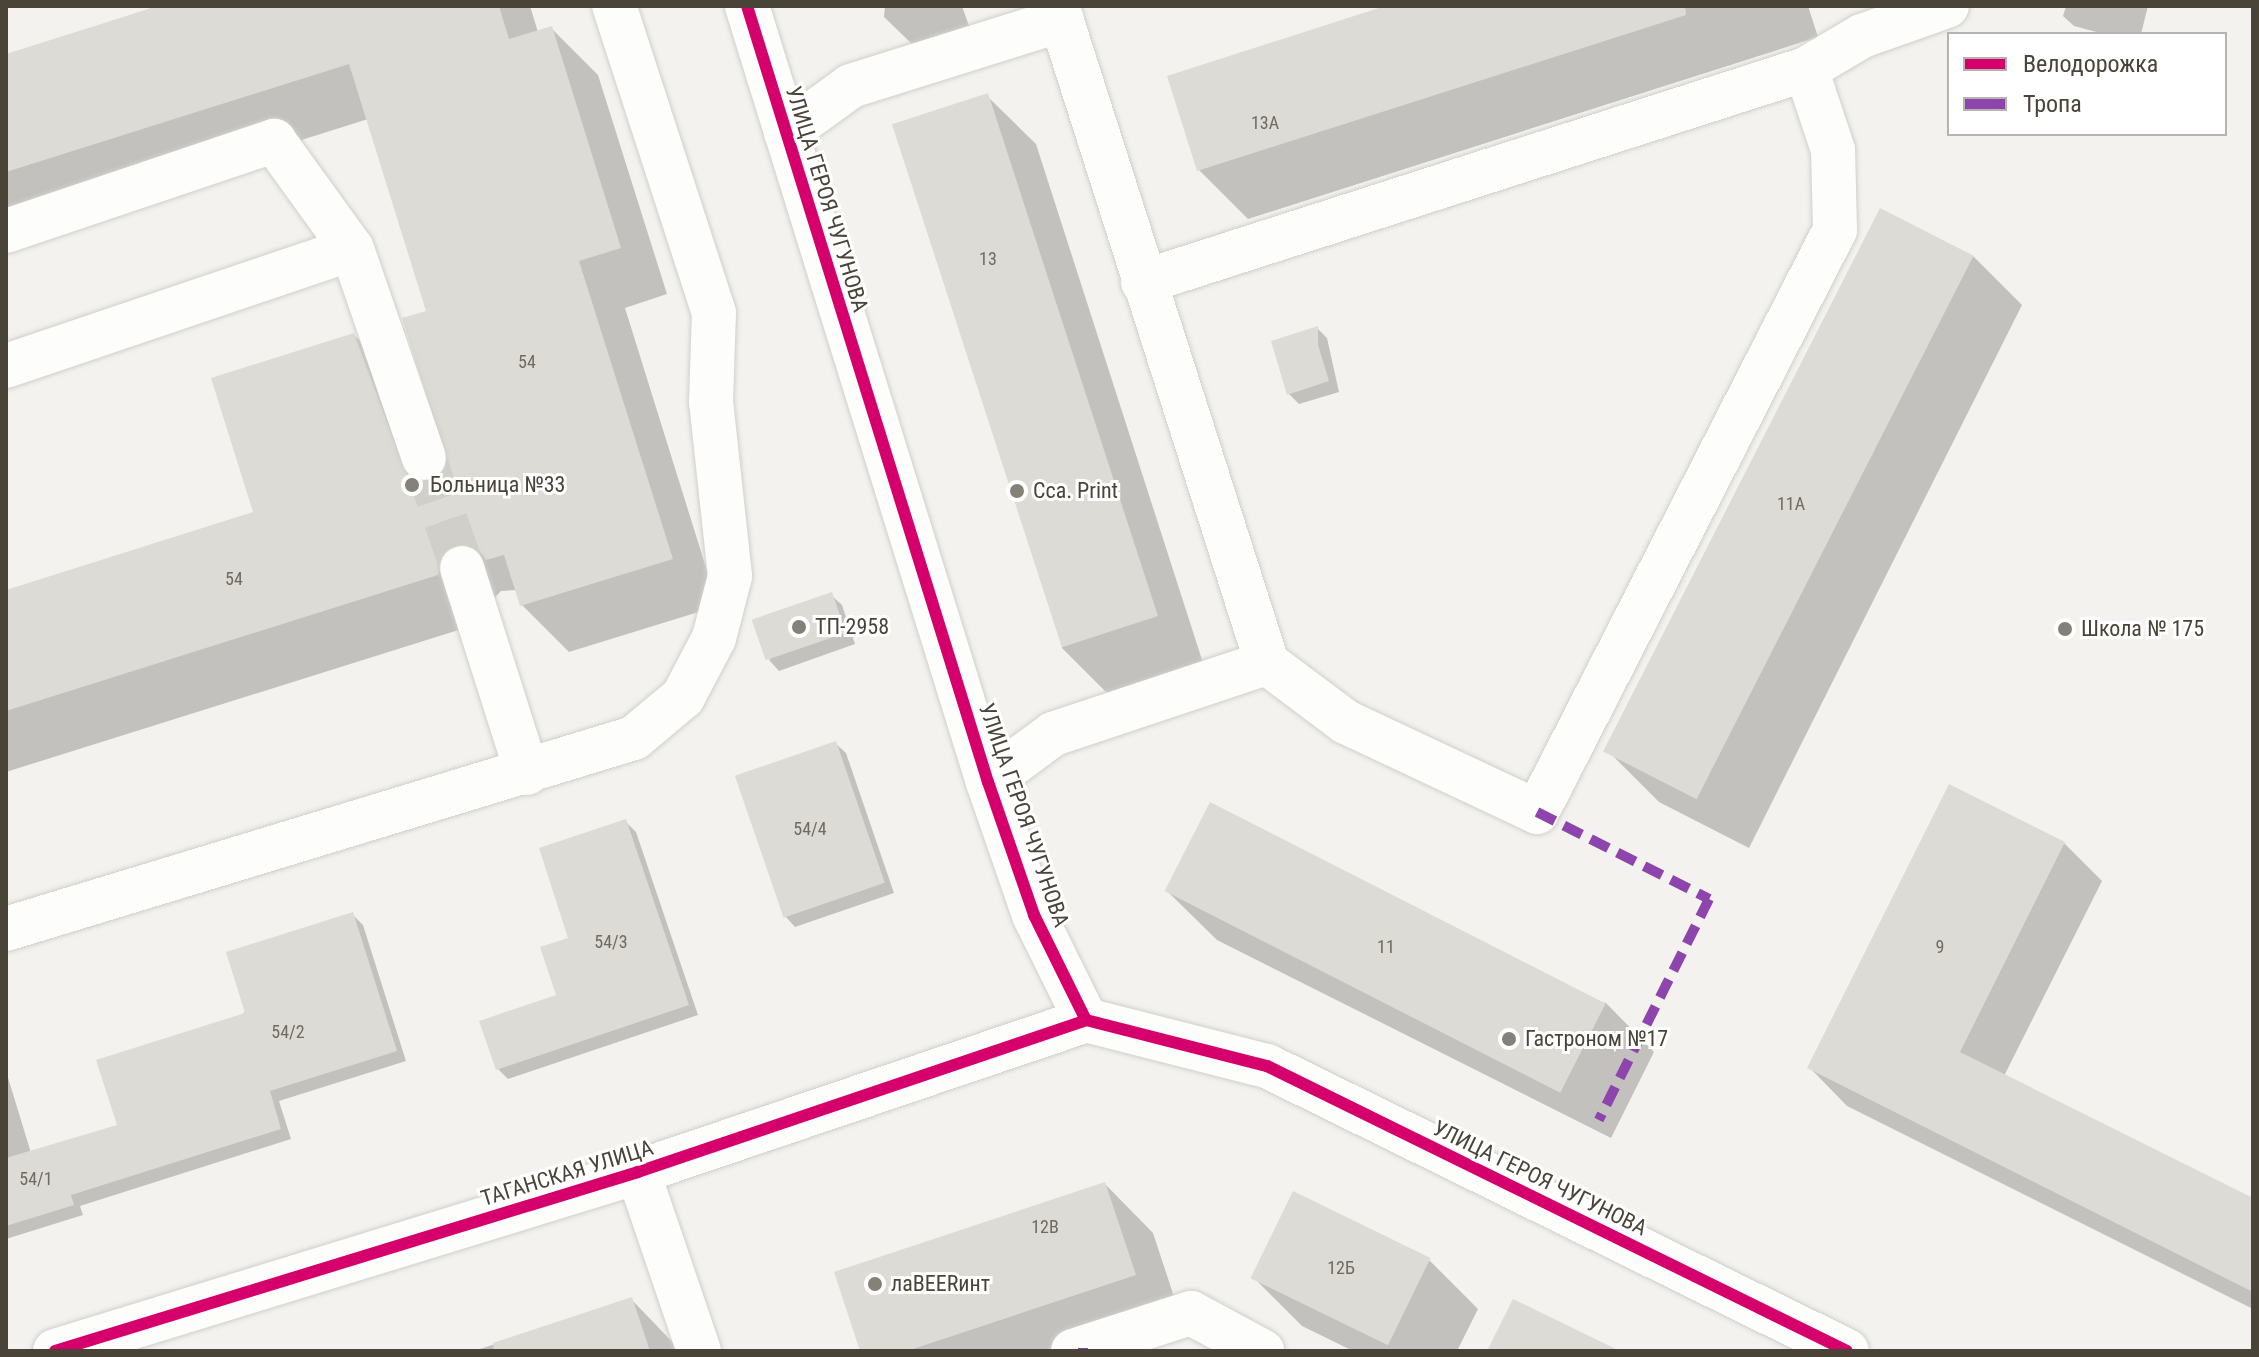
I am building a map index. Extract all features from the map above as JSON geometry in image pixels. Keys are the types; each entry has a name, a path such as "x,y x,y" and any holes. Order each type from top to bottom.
{"street":[{"path":"6,929 634,738 683,697 714,638 730,576 711,402 714,313 614,6"},
{"name":"УЛИЦА ГЕРОЯ ЧУГУНОВА","path":"747,6 988,782 1034,915 1086,1020 1267,1066 1847,1351"},
{"path":"1143,282 1806,69 1862,36 1947,6"},
{"path":"786,133 851,86 1060,13 1143,282 1267,663 1346,722 1537,812 1835,230 1833,150 1806,69"},
{"path":"6,231 274,141 352,249 424,458"},
{"path":"6,366 352,249"},
{"path":"462,568 527,773"},
{"path":"988,782 1053,734 1267,663"},
{"name":"ТАГАНСКАЯ УЛИЦА","path":"55,1351 638,1172 1086,1020"},
{"path":"638,1172 699,1351"},
{"path":"1073,1351 1191,1313 1262,1351"}],"building":[{"path":"158,6 499,6 509,39 552,26 621,248 579,261 673,559 520,606 504,555 486,560 478,549 455,544 443,552 438,575 6,711 6,590 253,512 211,378 354,333 407,476 431,482 448,464 402,318 426,311 349,64 6,172 6,54"},
{"path":"1385,6 1685,6 1686,15 1197,171 1167,76"},
{"path":"988,93 1158,616 1062,647 892,124"},
{"path":"1880,208 1974,256 1697,799 1603,752"},
{"path":"1318,326 1318,345 1329,381 1287,395 1271,341"},
{"name":"ТП-2958","path":"832,592 846,633 766,660 752,620"},
{"path":"836,741 885,883 784,918 735,776"},
{"path":"1949,784 2065,842 1960,1052 2253,1198 2253,1292 1807,1068"},
{"path":"1210,802 1606,1004 1560,1093 1165,891"},
{"path":"626,819 689,1005 496,1070 479,1021 556,995 540,947 568,938 539,848"},
{"path":"353,912 397,1051 270,1091 281,1129 71,1195 74,1205 6,1226 6,1158 117,1125 96,1060 245,1013 226,952"},
{"path":"1105,1182 1136,1275 907,1351 860,1351 834,1272"},
{"path":"1293,1191 1431,1258 1388,1345 1250,1278"},
{"path":"632,1297 650,1351 494,1351 493,1343"},
{"path":"1513,1299 1620,1351 1487,1351"}],"tunnel":[{"path":"424,458 462,568"}],"marked path":[{"path":"1537,812 1709,899 1599,1120"}],"cycle path":[{"path":"747,6 988,782 1034,915 1086,1020 1267,1066 1847,1351"},
{"path":"55,1351 638,1172 1086,1020"}],"place":[{"name":"Больница №33","path":"412,485"},
{"name":"Cca. Print","path":"1017,491"},
{"name":"ТП-2958","path":"799,627"},
{"name":"Школа № 175","path":"2065,629"},
{"name":"Гастроном №17","path":"1509,1039"},
{"name":"лаBEERинт","path":"875,1284"}]}
